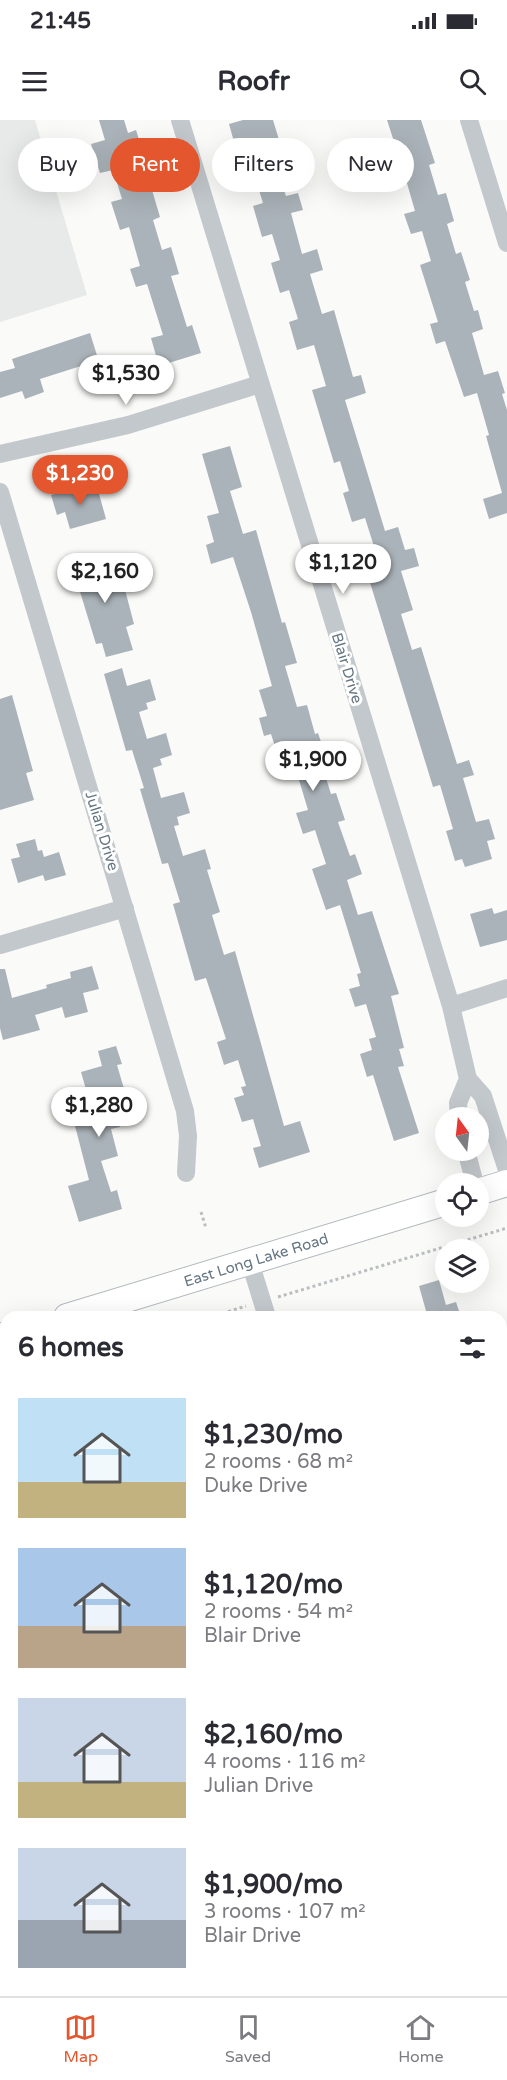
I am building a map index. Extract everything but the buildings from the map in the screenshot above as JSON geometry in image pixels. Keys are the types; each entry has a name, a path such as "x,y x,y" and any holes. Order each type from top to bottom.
{"main road":[{"path":"489,1189 507,1183"},
{"name":"East Long Lake Road","path":"87,1311 435,1205"}],"street":[{"name":"Blair Drive","path":"180,120 451,1006 468,1080 483,1096 507,1170"},
{"path":"469,120 507,243"},
{"path":"0,454 128,425 260,384"},
{"name":"Julian Drive","path":"0,492 185,1111 188,1136 186,1173"},
{"path":"0,945 124,908"},
{"path":"451,1006 507,988"},
{"path":"458,1107 468,1080"},
{"path":"250,1262 265,1311"}],"path":[{"path":"201,1212 206,1228"},
{"path":"279,1296 507,1228"},
{"path":"231,1311 244,1307"}],"shaded area":[{"path":"0,120 35,120 40,138 18,138 18,192 56,192 87,295 0,322"}]}
